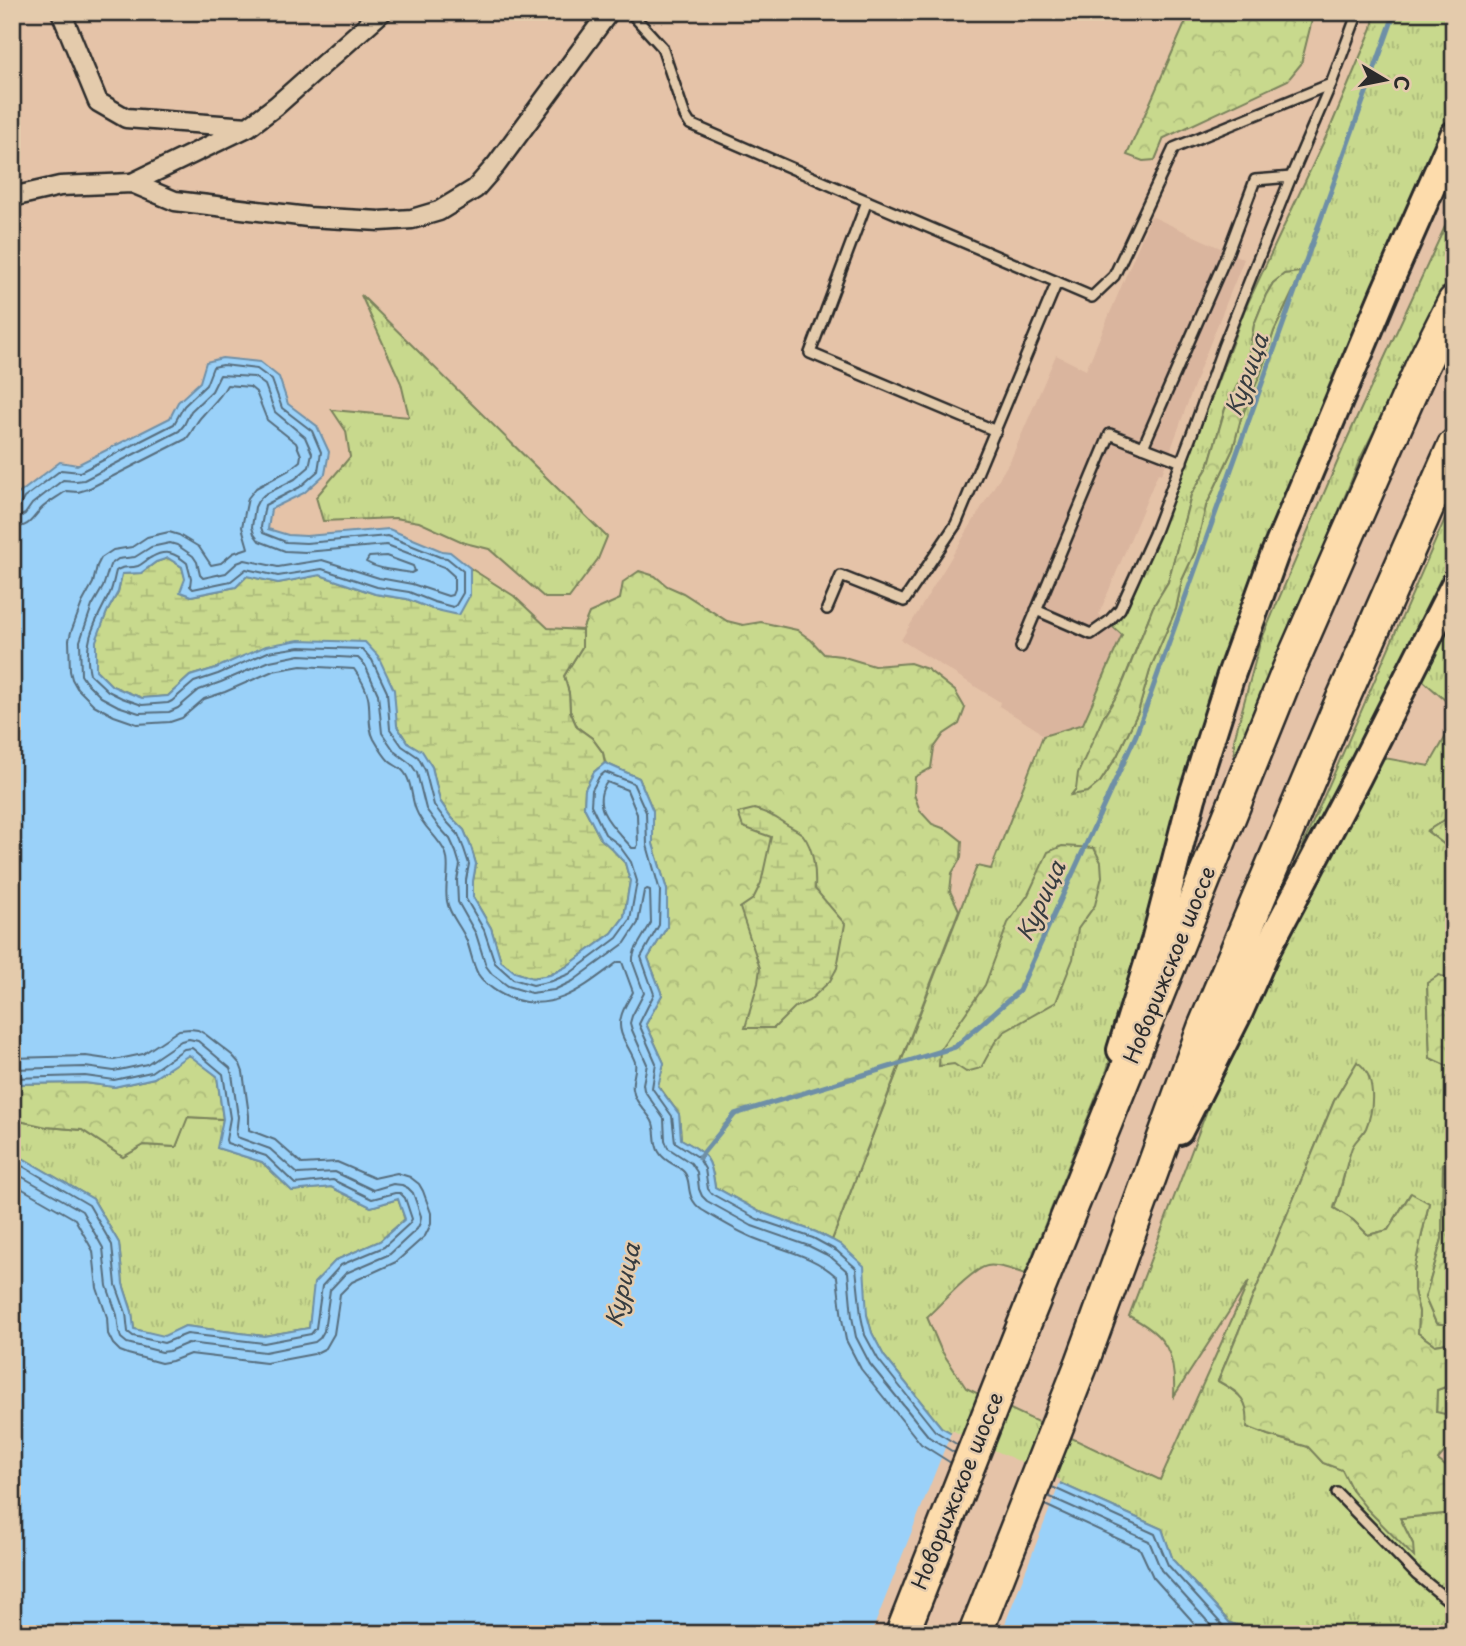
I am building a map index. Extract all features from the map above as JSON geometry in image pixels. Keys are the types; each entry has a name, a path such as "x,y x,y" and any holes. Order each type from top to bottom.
{"highway":[{"name":"Новорижское шоссе","path":"902,1634 1289,669 1422,366 1454,302"},
{"path":"975,1634 1083,1363 1204,1028 1454,446"}],"main road":[{"path":"1075,1200 1155,941 1192,799 1230,678 1274,556 1454,135"},
{"path":"1134,1220 1239,1012 1265,953 1454,586"}],"street":[{"path":"61,12 98,102 126,118 248,127"},
{"path":"12,197 60,186 132,183 248,127 276,106 382,12"},
{"path":"132,183 175,201 308,217 380,221 412,219 439,211 475,189 496,166 609,12"}],"lane":[{"path":"630,12 662,47 690,124 1092,297 1114,276 1174,148 1331,84"},
{"path":"1036,610 1091,634 1120,609 1182,462 1223,347 1358,12"},
{"path":"1143,447 1228,251 1255,180 1291,177"},
{"path":"867,201 810,352 996,431"},
{"path":"827,609 841,576 904,601 956,524 1057,282"},
{"path":"1021,647 1111,434 1182,462"},
{"path":"1337,1493 1417,1575 1454,1605"}],"shaded area":[{"path":"1151,216 1244,259 1162,474 1158,473 1099,614 1122,635 1116,650 1083,724 1043,736 999,706 1000,702 901,640 1011,459 1056,355 1086,370"}],"green space":[{"path":"1190,12 1314,12 1301,64 1288,80 1164,138 1155,160 1143,161 1127,155"},
{"path":"1375,12 1454,12 1454,110 1280,514 1148,930 1107,1070 1025,1274 987,1266 965,1280 927,1317 941,1350 966,1388 1160,1480 1249,1281 1174,1396 1173,1368 1166,1347 1152,1331 1129,1316 1209,1105 1249,1012 1379,757 1429,766 1454,722 1454,814 1427,831 1454,852 1454,981 1439,976 1427,984 1430,1058 1454,1069 1454,1156 1443,1163 1442,1239 1425,1298 1436,1323 1454,1326 1454,1342 1435,1345 1418,1333 1419,1312 1414,1291 1414,1270 1429,1203 1410,1194 1388,1230 1368,1235 1353,1220 1334,1208 1351,1147 1365,1129 1357,1063 1334,1101 1218,1381 1242,1399 1247,1411 1248,1427 1309,1447 1323,1463 1343,1470 1352,1490 1413,1544 1400,1518 1454,1513 1454,1634 1267,1634 1230,1623 1173,1560 1162,1529 966,1441 941,1427 884,1356 872,1333 841,1245 832,1240 977,866 991,869 1043,736 1083,724 1122,635 1113,627 1129,604 1187,463 1245,309 1331,126 1372,28","holes":["1299,272 1295,287 1274,331 1260,375 1241,418 1233,449 1206,506 1195,552 1182,580 1176,609 1151,667 1138,712 1117,756 1100,782 1072,794 1103,718 1119,692 1153,607 1168,582 1191,495 1208,467 1225,409 1246,369 1254,325 1266,295 1273,283"]},
{"path":"1454,207 1454,271 1361,457 1235,764 1234,740 1260,643 1348,437"},
{"path":"1300,272 1241,418 1233,449 1206,506 1195,552 1182,580 1176,609 1151,667 1138,712 1117,756 1100,782 1088,792 1071,795 1076,789 1078,773 1103,718 1119,692 1153,607 1168,582 1191,495 1208,467 1225,409 1246,369 1254,325 1266,295 1273,283 1284,274"},
{"path":"361,295 607,537 598,559 569,598 545,598 489,549 465,543 419,522 395,518 323,521 316,497 350,457 346,431 332,410 409,417 401,383"},
{"path":"1454,498 1454,566 1346,777 1296,868 1295,863"},
{"path":"168,558 182,567 191,596 236,587 247,576 278,583 320,575 375,594 407,599 432,609 470,595 470,568 514,596 548,628 582,630 582,647 564,676 570,711 577,727 592,738 603,753 605,763 594,772 585,789 584,807 600,838 625,863 630,881 624,917 612,933 566,967 550,975 532,978 515,972 501,961 491,928 473,897 476,864 464,830 440,801 432,767 422,752 407,742 397,726 395,709 216,668 190,676 168,696 142,698 112,686 96,670 95,641 118,592 122,574 141,573 156,562"},
{"path":"639,571 655,576 667,586 727,621 743,625 761,622 797,630 824,654 874,666 910,663 927,669 955,691 965,708 959,724 944,734 934,748 931,768 915,777 914,794 920,811 932,824 948,830 962,841 961,858 952,873 950,891 959,910 832,1240 760,1212 715,1187 712,1169 706,1157 681,1139 679,1114 658,1085 664,1063 646,1024 662,995 648,958 667,927 667,890 653,844 653,811 639,778 605,763 603,753 592,738 577,727 570,711 564,676 582,647 582,630 589,613 620,599 623,582"},
{"path":"1454,610 1454,708 1420,678"},
{"path":"754,809 773,816 803,835 814,861 815,889 845,924 837,968 830,981 809,1001 795,1007 774,1028 745,1028 760,968 740,908 753,899 761,883 771,837 743,827 738,813"},
{"path":"1454,814 1454,852 1427,831"},
{"path":"1062,846 1094,848 1101,862 1102,877 1095,905 1078,929 1073,959 1056,1002 1004,1032 995,1042 981,1068 966,1072 954,1064 939,1066 940,1050 985,985 1008,923 1028,895 1048,852"},
{"path":"1439,975 1454,981 1454,1069 1430,1058 1427,983"},
{"path":"189,1054 217,1076 223,1119 188,1117 176,1147 144,1145 123,1157 82,1130 47,1127 12,1117 12,1084 85,1083 114,1087 154,1078"},
{"path":"1357,1062 1368,1075 1371,1084 1371,1112 1366,1128 1352,1147 1334,1208 1353,1220 1368,1235 1388,1230 1411,1193 1429,1203 1414,1270 1414,1291 1419,1312 1418,1333 1435,1345 1454,1342 1454,1384 1437,1390 1436,1412 1454,1416 1454,1440 1438,1460 1454,1473 1454,1513 1400,1518 1413,1544 1414,1557 1367,1509 1352,1490 1342,1470 1323,1463 1308,1447 1247,1427 1247,1411 1242,1399 1218,1381 1334,1101"},
{"path":"12,1117 47,1127 82,1130 123,1157 144,1145 176,1147 187,1117 223,1119 218,1148 262,1162 292,1191 331,1187 371,1207 398,1199 405,1219 380,1241 336,1260 315,1283 309,1328 264,1336 185,1326 164,1337 134,1329 123,1284 119,1243 93,1199 12,1152"},
{"path":"1454,1156 1454,1326 1436,1323 1425,1298 1442,1239 1443,1163"},
{"path":"1454,1384 1454,1416 1436,1413 1437,1390"}],"water":[{"path":"222,358 260,362 279,377 288,404 317,426 329,452 325,474 304,493 271,509 268,529 288,535 306,536 389,529 450,552 470,568 470,595 459,615 432,609 407,599 375,594 320,575 278,583 247,576 236,587 191,596 180,592 185,579 182,567 168,558 156,562 141,573 122,574 118,592 96,641 96,670 112,686 142,698 168,696 190,676 216,668 266,646 299,640 365,642 378,656 394,690 397,726 407,742 422,751 432,767 440,801 464,830 476,864 473,897 491,928 501,961 515,972 532,978 550,975 566,967 612,933 624,917 630,881 625,863 600,838 584,807 585,789 594,772 605,763 639,778 653,811 653,844 667,890 667,927 648,958 662,995 646,1024 664,1063 658,1086 679,1114 681,1139 706,1157 712,1169 715,1187 760,1212 832,1240 864,1266 867,1315 872,1333 884,1356 941,1427 966,1441 1162,1529 1173,1560 1230,1623 1267,1634 12,1634 12,1152 93,1199 119,1243 123,1284 134,1329 164,1336 185,1326 264,1336 309,1328 314,1283 336,1260 380,1241 405,1219 398,1199 371,1207 331,1187 292,1191 262,1162 217,1148 223,1119 217,1076 189,1055 154,1078 114,1087 85,1083 12,1084 12,513 17,495 60,462 77,465 170,418 178,402 200,382 206,362"}],"pier":[{"path":"952,1430 1061,1480 1001,1634 871,1634"}],"waterway":[{"name":"Курица","path":"699,1158 735,1114 955,1047 1019,991 1136,735 1395,12"}]}
